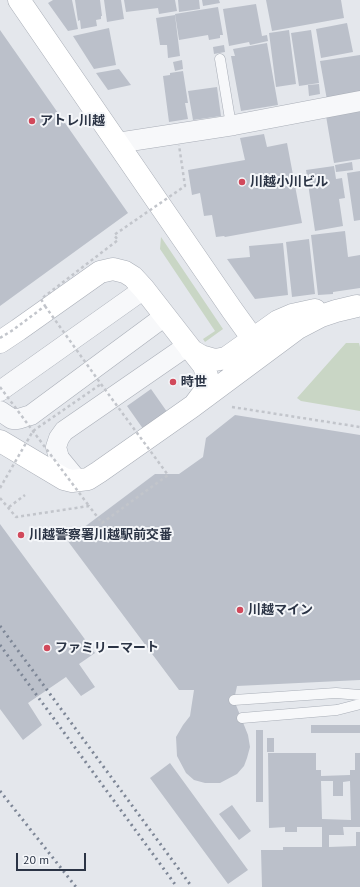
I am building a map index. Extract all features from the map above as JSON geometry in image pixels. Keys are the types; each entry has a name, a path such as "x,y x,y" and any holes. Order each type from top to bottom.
{"street":[{"path":"19,0 258,345"},
{"path":"117,143 231,125 360,100"},
{"path":"0,342 100,272 113,269 124,272 133,277 144,289 204,366 207,376 206,386 204,392 193,406"},
{"path":"0,391 144,289"},
{"path":"0,441 64,480 78,481 88,479 234,377 278,321 292,315 310,311 358,306"},
{"path":"0,411 12,418 18,419 31,415 165,316"},
{"path":"189,348 201,356 215,360 226,358 258,345"},
{"path":"78,481 59,458 56,447 59,438 64,431 189,348"}],"lane":[{"path":"220,59 231,125"},
{"path":"234,700 336,693 360,695"},
{"path":"242,718 337,710 360,704"}],"path":[{"path":"0,387 102,522 168,475 41,299 118,240 114,235 184,186 178,145"},
{"path":"0,338 45,306"},
{"path":"0,488 33,431 101,384"},
{"path":"232,406 360,427"},
{"path":"9,507 25,495"},
{"path":"0,498 9,507 16,518 89,506"}],"green space":[{"path":"161,237 223,329 205,342 203,339 215,331 160,249"},
{"path":"346,343 359,343 360,347 360,411 301,401 297,398"}],"building":[{"path":"53,0 72,0 78,29 68,31 48,3"},
{"path":"75,0 100,0 102,16 101,19 96,20 97,26 81,29 80,20 78,21"},
{"path":"104,0 121,0 124,19 107,22"},
{"path":"124,0 175,0 177,11 159,14 158,8 126,12"},
{"path":"178,0 199,0 200,9 179,12"},
{"path":"202,0 219,0 220,3 203,6"},
{"path":"266,0 341,0 344,18 272,31"},
{"path":"256,4 262,36 267,35 268,41 250,45 249,42 229,46 223,9"},
{"path":"218,7 223,35 220,35 220,38 209,40 208,35 179,40 175,14"},
{"path":"175,15 180,56 168,58 167,45 160,45 156,18"},
{"path":"347,23 353,52 321,58 316,29"},
{"path":"109,28 116,65 94,69 73,36"},
{"name":"アトレ川越","path":"0,30 128,213 0,306"},
{"path":"289,30 296,84 276,87 269,33"},
{"path":"311,30 319,83 299,86 291,33"},
{"path":"267,43 278,105 241,111 231,56 235,56 233,49"},
{"path":"224,45 225,52 214,54 213,47"},
{"path":"360,55 360,94 327,100 320,61"},
{"path":"182,60 183,69 175,71 173,62"},
{"path":"119,69 131,85 108,90 96,73"},
{"path":"183,71 188,103 185,103 188,119 169,122 163,76 170,75 170,73"},
{"path":"319,84 320,94 309,96 308,85"},
{"path":"217,87 221,116 193,120 188,91"},
{"path":"360,110 360,159 334,163 326,116"},
{"name":"川越小川ビル","path":"264,134 267,147 287,143 302,223 225,237 216,237 212,215 204,216 200,193 192,195 188,170 245,160 240,138"},
{"path":"352,162 353,170 336,172 335,165"},
{"path":"334,166 336,179 342,178 345,198 339,199 343,226 315,231 306,170"},
{"path":"360,171 360,220 354,221 347,173"},
{"path":"345,231 348,257 360,255 360,288 333,292 333,294 318,295 311,235"},
{"path":"309,239 315,294 292,297 286,242"},
{"path":"283,243 288,295 255,299 227,259 250,257 249,246"},
{"path":"151,389 170,416 146,433 127,406"},
{"name":"川越マイン","path":"235,415 360,435 360,680 237,686 234,700 248,735 250,747 247,758 244,766 237,774 220,783 205,783 194,780 186,773 177,756 176,737 190,716 194,690 179,690 67,540 155,474 179,474 203,457 206,438"},
{"path":"0,524 95,653 79,664 95,687 81,696 66,677 28,703 42,725 23,740 0,709"},
{"path":"311,725 360,725 360,733 311,733"},
{"path":"256,730 263,730 263,802 256,802"},
{"path":"267,738 274,738 274,752 267,752"},
{"path":"268,753 316,753 316,770 321,770 321,776 350,775 350,770 355,770 355,753 360,753 360,827 343,827 344,835 329,835 329,847 356,846 356,832 360,832 360,887 262,887 261,850 283,850 283,847 322,847 322,827 297,827 297,832 285,832 285,827 269,828","holes":["321,781 333,781 333,796 343,796 343,782 350,781 351,820 322,819"]},
{"path":"170,763 248,870 228,884 150,778"},
{"path":"232,805 251,831 239,840 219,814"}],"railway":[{"path":"0,626 192,887"},
{"path":"0,645 177,887"},
{"path":"0,791 76,887"}],"place":[{"name":"アトレ川越","path":"32,121"},
{"name":"川越小川ビル","path":"242,182"},
{"name":"時世","path":"173,382"},
{"name":"川越警察署川越駅前交番","path":"21,535"},
{"name":"川越マイン","path":"240,610"},
{"name":"ファミリーマート","path":"47,648"}]}
